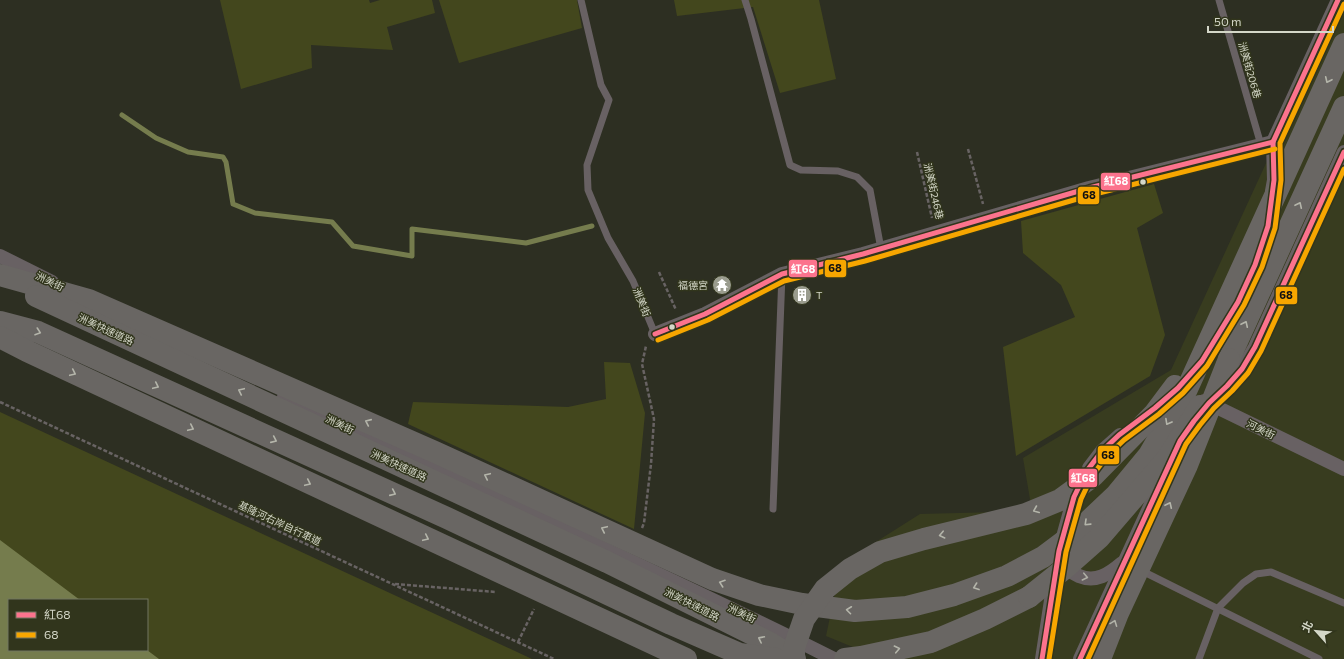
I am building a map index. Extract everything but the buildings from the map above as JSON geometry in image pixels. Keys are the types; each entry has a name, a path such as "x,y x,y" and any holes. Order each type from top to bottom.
{"highway":[{"path":"0,276 89,300 435,452 712,579 759,595 802,604 855,611 908,607 954,595 1001,578 1043,557 1079,530 1116,495 1149,455 1187,389 1344,44"},
{"path":"1100,659 1118,613 1187,465 1229,359 1344,107"},
{"name":"洲美快速道路","path":"0,280 607,562 770,643 794,659"},
{"path":"0,322 38,332 446,518 671,624 740,654 776,659"},
{"path":"0,337 63,368 686,659"},
{"path":"794,659 794,648 804,619 825,589 850,569 880,552 924,539 1026,514 1060,500 1093,476 1154,414 1204,349"},
{"path":"845,659 931,642 985,619 1029,597 1100,538 1158,470 1167,459 1229,359"}],"street":[{"path":"1042,659 1059,551 1074,497 1086,472 1102,451 1119,435 1155,408 1178,388 1202,361 1238,302 1255,265 1268,226 1274,180 1267,143 1338,0"},
{"path":"655,334 705,314 782,274 881,249 1089,188 1267,143"},
{"path":"1080,659 1180,441 1194,420 1242,369 1255,347 1344,152"},
{"name":"洲美街","path":"0,256 378,443 637,564 834,659"},
{"name":"河美街","path":"1178,388 1344,469"},
{"path":"1059,551 1063,564 1073,573 1086,579 1098,578 1110,573 1124,562"}],"lane":[{"name":"洲美街","path":"581,0 601,85 609,100 587,165 588,190 608,238 634,281 655,334"},
{"path":"745,0 790,165 800,170 838,172 857,177 870,190 881,249"},
{"name":"洲美街206巷","path":"1219,0 1267,143"},
{"path":"773,509 782,274"},
{"path":"1124,562 1319,659"},
{"path":"1199,659 1218,608 1243,583 1256,574 1271,572 1344,603"}],"path":[{"path":"968,149 987,218"},
{"name":"洲美街246巷","path":"917,152 936,233"},
{"path":"659,272 682,323"},
{"path":"641,531 644,523 651,464 654,419 642,364 645,347 655,334"},
{"name":"基隆河右岸自行車道","path":"0,402 554,659"},
{"path":"393,584 501,593"},
{"path":"518,642 537,603"}],"shaded area":[{"path":"220,0 369,0 370,3 380,0 432,0 435,13 387,27 393,50 311,45 312,68 241,89"},
{"path":"439,0 577,0 582,28 459,63"},
{"path":"674,0 819,0 836,79 780,93 753,7 677,16"},
{"path":"1341,0 1344,0 1344,659 882,659 826,636 841,564 920,514 1032,511 1023,458 1171,370"},
{"path":"1154,184 1163,213 1137,228 1165,335 1150,376 1016,456 1003,347 1075,317 1061,285 1023,253 1021,221"},
{"path":"604,362 630,363 645,413 634,529 408,424 413,402 568,407 606,399"},
{"path":"0,412 532,659 155,659 144,651 148,651 148,599 67,599 0,561"},
{"path":"0,540 79,599 8,599 8,651 148,651 159,659 0,659"}],"waterway":[{"path":"122,115 156,138 188,152 223,157 226,162 233,204 255,213 332,222 353,246 412,256 412,229 526,243 592,226"}],"transit line":[{"name":"紅68","path":"1042,659 1059,551 1074,497 1086,472 1102,451 1119,435 1155,408 1178,388 1202,361 1238,302 1255,265 1268,226 1274,180 1273,142 1338,0"},
{"name":"68","path":"1049,659 1066,552 1081,499 1092,476 1107,456 1124,440 1159,414 1183,393 1207,366 1244,305 1262,267 1275,228 1281,180 1280,143 1344,4"},
{"name":"紅68","path":"655,334 705,314 782,274 863,254 1089,188 1273,142"},
{"name":"68","path":"658,340 708,320 784,281 865,261 1091,195 1275,149"},
{"name":"紅68","path":"1080,659 1180,441 1209,403 1242,369 1255,347 1344,152"},
{"name":"68","path":"1088,659 1186,444 1214,408 1248,373 1261,351 1344,169"}],"place":[{"name":"福德宮","path":"722,285"},
{"name":"T","path":"802,295"}]}
